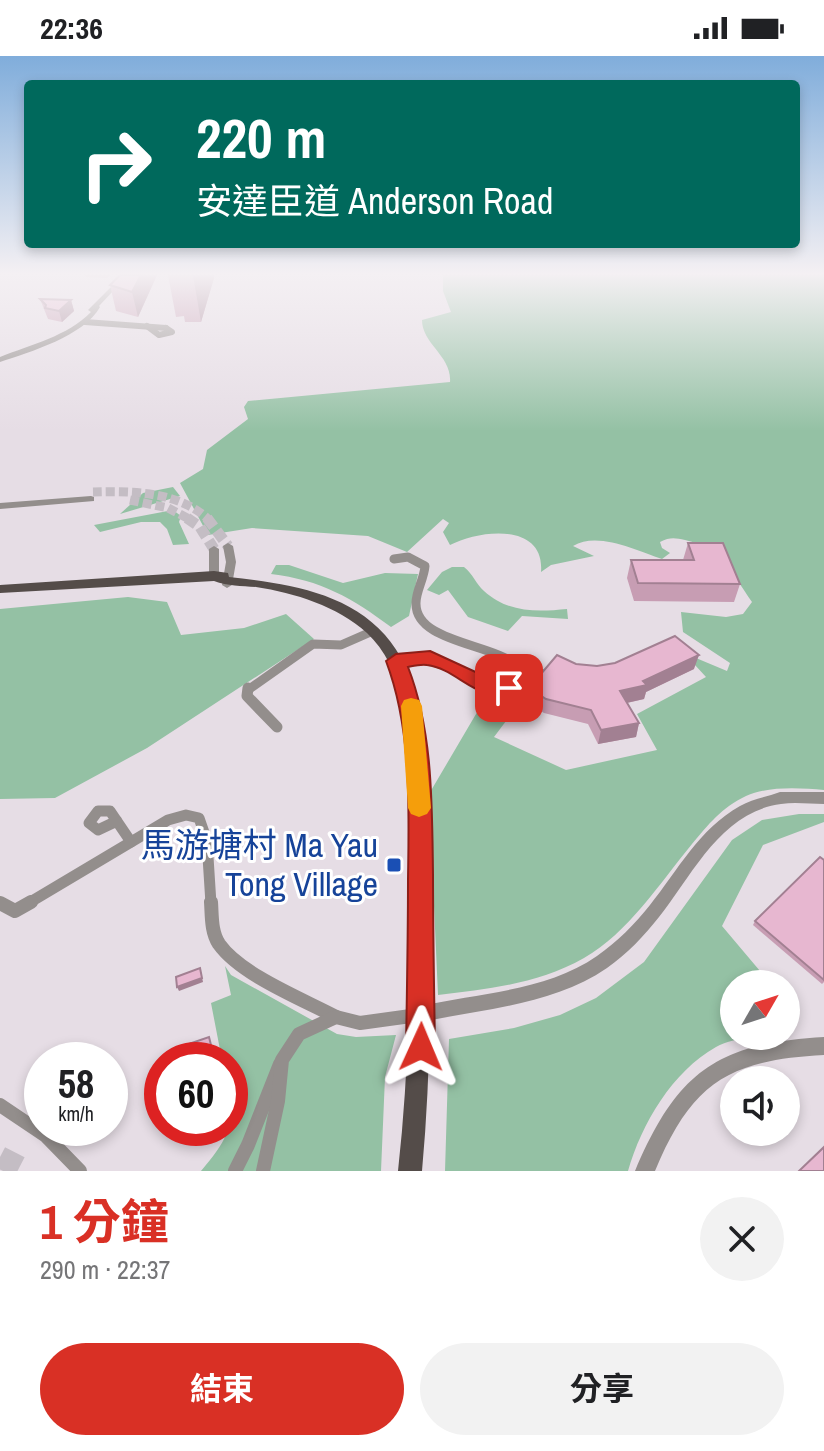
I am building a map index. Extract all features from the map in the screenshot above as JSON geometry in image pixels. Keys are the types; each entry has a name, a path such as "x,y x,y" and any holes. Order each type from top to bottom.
{"main road":[{"path":"180,580 214,572 228,581"},
{"path":"0,589 180,580 228,581 253,588 266,585 331,604 373,631 396,661 409,695 416,738 421,834 420,1079 410,1171"}],"street":[{"path":"0,360 73,327"},
{"path":"148,327 161,336 172,332 157,327"},
{"path":"0,506 92,496"},
{"path":"228,546 231,562 228,581"},
{"path":"214,549 214,572"},
{"path":"394,559 408,557 425,566 415,603 420,620 426,627 450,638 497,652 514,662 521,676 517,682 502,690 483,684 430,657 396,661"},
{"path":"277,727 247,696 248,687 279,671 293,657 306,653 313,644 341,645 373,631"},
{"path":"0,903 15,911 177,816 187,814 202,822 206,830 213,929 218,943 237,963 336,1017 360,1023 386,1022 510,999 547,989 579,975 625,944 694,858 736,813 768,799 824,798"},
{"path":"117,821 131,842"},
{"path":"235,1171 247,1148 266,1087 299,1034 336,1017"},
{"path":"645,1171 660,1132 673,1112 714,1073 761,1053 824,1046"},
{"path":"263,1171 278,1101 282,1060"},
{"path":"0,1105 46,1136 80,1171"}],"green space":[{"path":"824,327 824,790 774,789 746,796 730,805 704,830 629,921 600,948 584,958 531,980 438,995 429,794 486,697 508,694 538,669 545,669 494,737 566,770 657,750 637,714 706,677 684,653 727,671 730,663 683,632 681,612 726,617 743,614 752,602 725,563 709,549 678,539 660,542 662,548 670,553 662,559 606,541 583,542 573,546 594,556 551,565 541,572 540,556 533,545 522,538 493,534 450,545 443,532 449,523 443,519 407,552 368,536 252,528 208,535 180,483 203,469 207,450 248,419 244,407 248,401 450,382 446,365 423,328"},
{"path":"173,487 180,496 120,514 143,493"},
{"path":"173,510 181,516 179,522 189,544 173,545 167,529 160,522 141,522 100,532 94,525"},
{"path":"276,565 289,565 343,583 385,573 418,574 409,616 391,627 335,592 305,581 271,574"},
{"path":"452,567 464,567 484,591 503,604 534,610 567,609 568,619 522,616 508,631 468,617 448,590 439,595 427,590 442,572"},
{"path":"128,597 167,602 181,635 244,628 286,614 314,639 147,748 55,798 0,799 0,609"},
{"path":"799,814 824,814 824,822 763,845 722,926 759,970 720,970 720,1045 686,1070 661,1100 641,1135 628,1171 445,1171 449,1039 514,1028 560,1015 596,998 644,962 732,840 762,820"},
{"path":"225,966 231,975 337,1034 356,1037 396,1035 385,1077 381,1171 201,1171 220,1146 248,1146 248,1042 219,1042 211,1003 231,995"}],"building":[{"path":"688,543 723,543 740,584 638,583 631,560 694,560"},
{"path":"675,636 699,655 643,681 647,685 620,691 639,723 601,730 591,710 546,699 529,688 557,655 576,664 597,666 615,663"},
{"path":"820,857 824,860 824,980 755,921"},
{"path":"200,968 202,978 177,987 176,977"},
{"path":"824,1147 824,1171 799,1171"}],"tunnel":[{"path":"93,492 138,493 169,498 197,510 208,519"},
{"path":"130,500 168,508 191,520"},
{"path":"187,518 200,527 214,549"},
{"path":"208,519 228,546"},
{"path":"0,1157 27,1171"}],"slow traffic":[{"path":"411,706 416,738 419,808"}],"place":[{"name":"馬游塘村 Ma Yau Tong Village","path":"394,865"}],"route":[{"path":"421,1047 421,834 416,738 409,695 396,661 430,657 493,688 509,688"}]}
